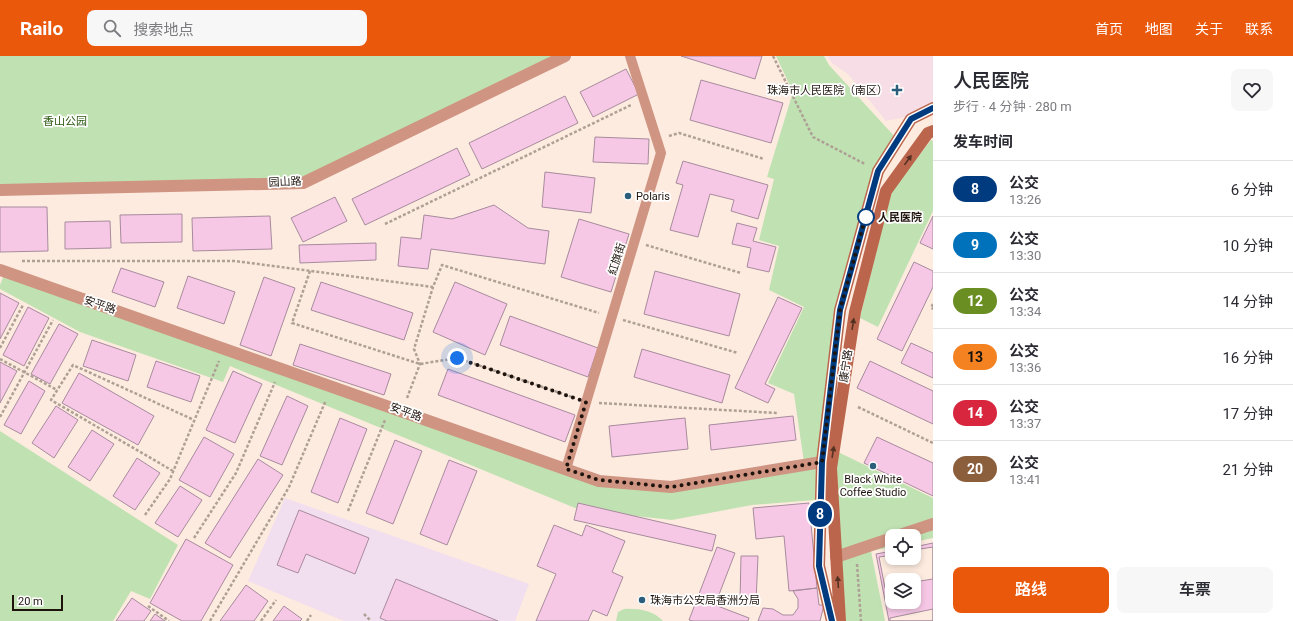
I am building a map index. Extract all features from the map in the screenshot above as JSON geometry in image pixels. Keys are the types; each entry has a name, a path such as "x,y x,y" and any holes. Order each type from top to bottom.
{"main road":[{"name":"康宁路","path":"832,621 819,566 822,462 840,310 878,171 911,119 933,108"},
{"name":"康宁路","path":"840,621 830,468 855,312 886,191 928,134 933,131"}],"street":[{"name":"园山路","path":"0,190 303,183 565,56"},
{"name":"安平路","path":"0,270 599,480 671,487 822,462"},
{"path":"918,529 933,524"},
{"path":"836,557 885,540"}],"lane":[{"name":"紅旗街","path":"566,469 661,153 630,56"}],"path":[{"path":"773,56 813,137 878,171"},
{"path":"385,224 644,99"},
{"path":"656,139 679,134 764,159"},
{"path":"634,242 741,273"},
{"path":"16,261 235,261 433,287"},
{"path":"403,411 420,364 414,349 433,287 442,265 612,317 738,353"},
{"path":"310,271 292,323 420,364 457,358 586,402 777,412"},
{"path":"933,304 931,308 933,309"},
{"path":"0,348 23,305"},
{"path":"0,417 53,320"},
{"path":"146,515 173,472 225,348"},
{"path":"0,359 57,390"},
{"path":"173,472 51,400 73,365 194,420"},
{"path":"194,538 236,473 281,368"},
{"path":"210,621 289,487 332,386"},
{"path":"348,511 390,407"},
{"path":"858,407 933,443"},
{"path":"856,550 861,621"},
{"path":"261,621 276,600"},
{"path":"148,606 170,621"},
{"path":"364,614 371,621"},
{"path":"307,621 311,615"}],"shaded area":[{"name":"珠海市人民医院（南区）","path":"828,56 933,56 933,106 910,116 886,121 849,75 832,63"},
{"path":"285,498 529,584 515,621 344,621 248,581"}],"green space":[{"name":"香山公园","path":"0,56 563,56 303,182 0,188"},
{"path":"776,56 824,56 829,65 896,138 837,309 819,459 804,462 794,394 768,383 804,307 769,290 779,246 759,240 774,179 767,177 793,92"},
{"path":"931,140 933,141 933,211 878,327 860,318 890,193"},
{"path":"4,275 599,483 671,490 817,467 815,500 752,505 672,520 580,510 230,366 223,382 80,332 0,289"},
{"path":"0,431 178,545 150,599 131,591 113,621 0,621"},
{"path":"838,452 933,498 933,538 921,541 921,529 885,529 885,548 871,551 885,621 845,621 836,469"},
{"path":"624,609 645,610 655,614 663,621 616,621 618,612"}],"building":[{"path":"681,56 762,56 755,79"},
{"path":"626,69 639,94 593,117 580,92"},
{"path":"701,80 783,103 771,143 690,120"},
{"path":"565,96 578,123 482,169 469,143"},
{"path":"595,137 649,139 648,164 593,162"},
{"path":"457,148 470,175 365,225 352,199"},
{"path":"683,161 768,185 758,219 731,211 734,200 710,194 698,237 670,230 683,185 676,183"},
{"path":"545,172 595,178 591,213 542,207"},
{"path":"335,197 347,221 303,242 291,218"},
{"path":"494,205 528,228 549,231 545,264 431,249 428,269 398,266 401,237 421,239 424,215 452,219"},
{"path":"0,207 47,207 48,251 0,252"},
{"path":"182,214 182,242 121,243 120,215"},
{"path":"270,216 272,249 193,251 192,218"},
{"path":"933,216 933,249 920,243"},
{"path":"579,219 629,234 611,292 561,277"},
{"path":"110,221 111,248 65,249 65,222"},
{"path":"737,223 757,228 753,241 776,247 769,272 747,267 751,248 732,244"},
{"path":"376,243 376,260 300,263 299,245"},
{"path":"914,262 933,271 933,287 902,351 877,339"},
{"path":"121,268 164,282 155,307 112,292"},
{"path":"655,271 740,294 729,336 644,314"},
{"path":"188,276 235,292 224,324 177,308"},
{"path":"264,277 295,288 271,356 240,345"},
{"path":"321,282 413,313 404,340 311,310"},
{"path":"455,282 507,304 485,355 433,332"},
{"path":"0,293 19,303 0,339"},
{"path":"778,297 802,308 765,384 775,389 768,403 735,388"},
{"path":"28,307 49,318 24,366 3,355"},
{"path":"510,316 598,348 588,377 500,345"},
{"path":"59,324 78,334 50,384 31,374"},
{"path":"92,340 136,355 128,381 83,366"},
{"path":"911,343 933,353 933,378 901,363"},
{"path":"300,344 391,374 384,395 293,365"},
{"path":"642,349 730,375 722,403 634,377"},
{"path":"156,361 200,376 191,402 147,387"},
{"path":"870,361 933,391 933,424 857,388"},
{"path":"0,362 17,371 0,403"},
{"path":"448,369 575,415 565,442 438,395"},
{"path":"233,371 262,384 235,443 206,430"},
{"path":"79,373 154,416 138,445 62,403"},
{"path":"29,381 45,391 21,434 4,425"},
{"path":"287,396 308,406 282,465 260,456"},
{"path":"56,406 78,420 54,458 32,443"},
{"path":"793,416 796,440 711,450 709,425"},
{"path":"340,418 367,429 338,503 311,492"},
{"path":"685,418 688,449 612,457 609,426"},
{"path":"92,430 114,444 90,481 68,467"},
{"path":"204,437 234,454 210,497 179,480"},
{"path":"877,437 933,463 933,496 864,463"},
{"path":"395,440 422,451 393,524 366,513"},
{"path":"137,458 160,473 135,510 113,496"},
{"path":"258,459 283,475 230,558 205,543"},
{"path":"449,460 477,471 447,545 420,534"},
{"path":"180,486 202,500 178,537 155,523"},
{"path":"578,503 716,535 712,551 574,520"},
{"path":"809,503 817,588 789,591 784,536 756,539 753,508"},
{"path":"299,510 369,538 355,574 306,554 298,573 277,565"},
{"path":"554,525 582,536 586,525 625,541 612,572 623,577 607,616 593,610 588,621 536,621 556,574 537,566"},
{"path":"186,539 233,565 201,621 182,621 150,603"},
{"path":"933,543 933,621 889,621 887,609 921,609 921,573 885,573 885,600 876,554 885,552 885,565 921,565 921,546"},
{"path":"717,547 735,553 715,605 749,618 748,621 689,620"},
{"path":"933,547 933,579 921,581 921,573 885,573 885,588 879,557 885,556 885,565 921,565 921,549"},
{"path":"741,556 758,556 756,602 740,602"},
{"path":"396,579 498,621 387,621 380,618"},
{"path":"246,585 268,601 254,621 220,621"},
{"path":"817,588 819,605 824,605 820,621 758,621 763,608 773,609 783,615 793,615 798,608 798,599 793,591"},
{"path":"132,598 151,611 144,621 116,621"},
{"path":"284,606 302,619 300,621 273,621"},
{"path":"933,609 933,621 890,621 890,618"},
{"path":"155,614 165,621 150,621"}],"bus line":[{"name":"8","path":"832,621 819,566 822,462 840,310 878,171 911,119 933,108"}],"place":[{"name":"珠海市人民医院（南区）","path":"897,90"},
{"name":"Polaris","path":"628,196"},
{"name":"人民医院","path":"866,217"},
{"name":"Black White Coffee Studio","path":"873,466"},
{"name":"珠海市公安局香洲分局","path":"642,600"}],"route":[{"path":"457,358 586,402 566,469 599,480 671,487 822,462 840,310 867,212 866,217"}]}
